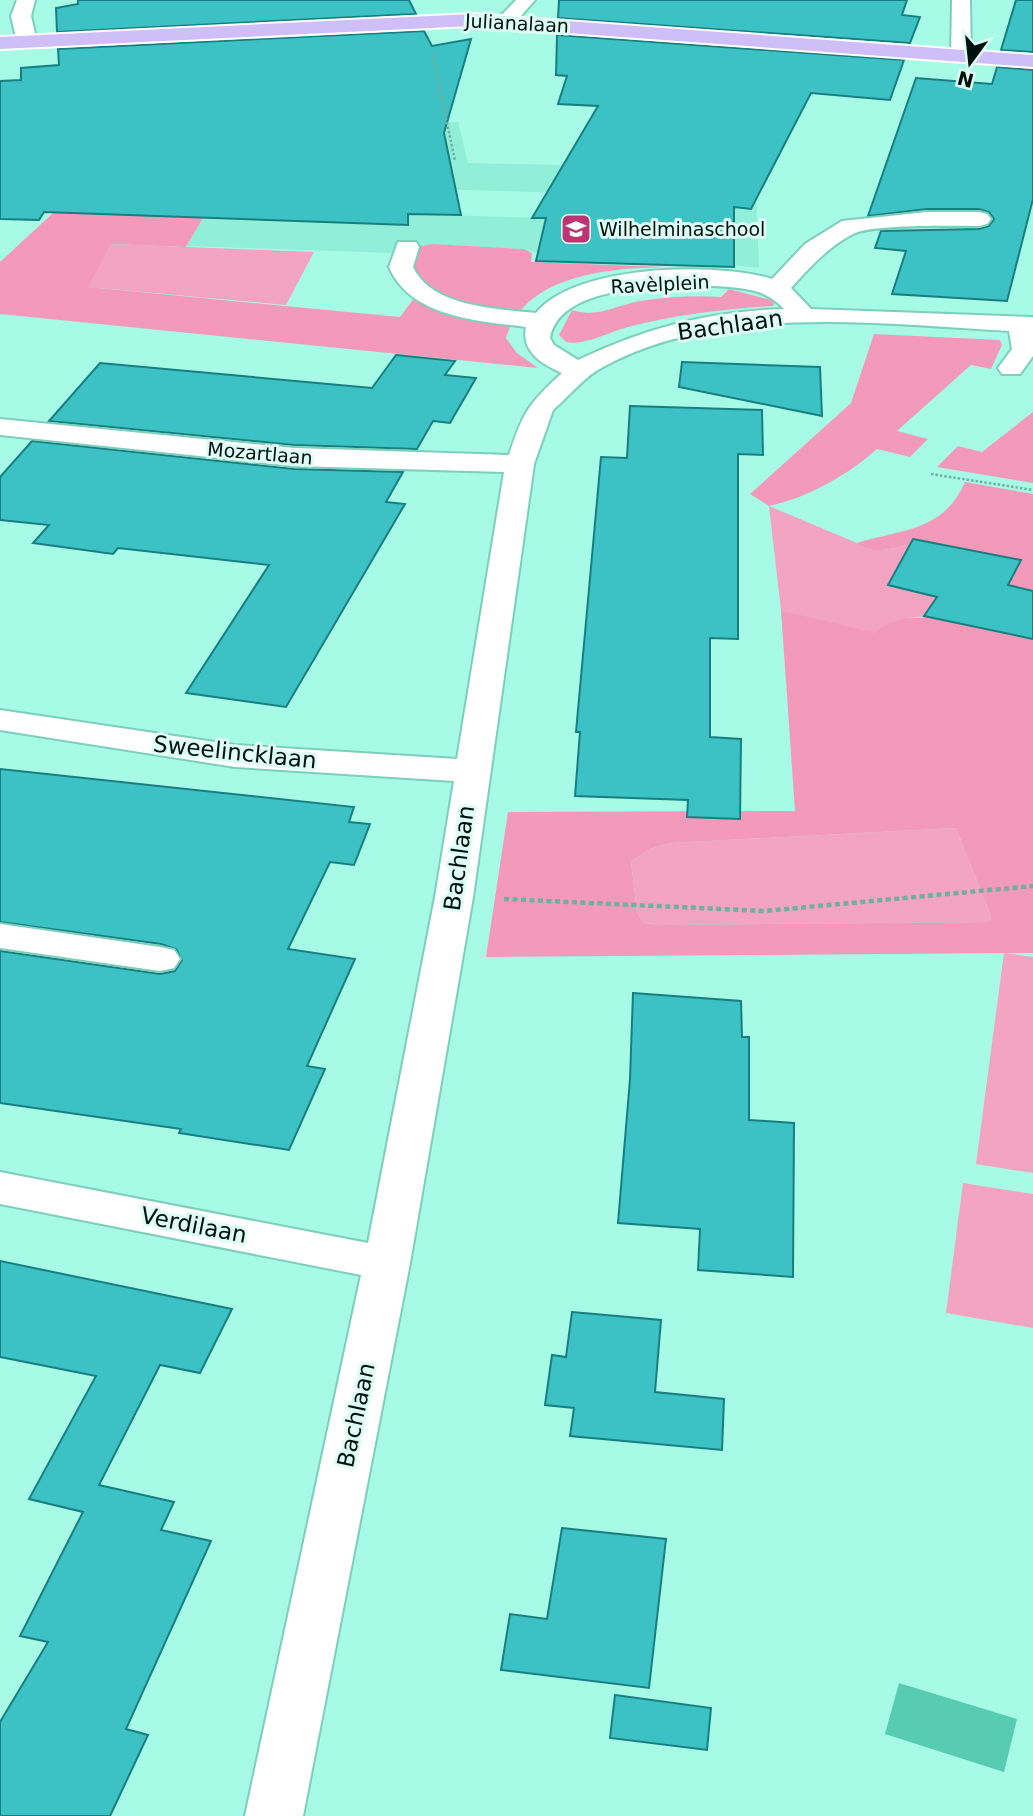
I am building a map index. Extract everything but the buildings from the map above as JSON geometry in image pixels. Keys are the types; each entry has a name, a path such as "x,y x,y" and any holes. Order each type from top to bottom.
{"main road":[{"name":"Julianalaan","path":"0,43 441,20 506,21 1033,61"}],"street":[{"path":"26,0 21,16 27,42"},
{"path":"506,21 526,0"},
{"path":"961,0 961,56"},
{"path":"803,315 777,289 814,249 850,226 927,219 979,219"},
{"path":"407,247 399,262 400,272 406,281 421,293 478,313 542,321 538,339 544,353 549,358 579,370"},
{"name":"Ravèlplein","path":"542,321 558,305 587,291 635,281 739,282 777,289"},
{"name":"Bachlaan","path":"274,1816 387,1264 454,897 520,464 541,406 579,370 627,344 700,325 803,315 1027,324"},
{"path":"1011,368 1025,349 1027,324"},
{"name":"Mozartlaan","path":"0,427 294,457 520,464"},
{"name":"Sweelincklaan","path":"0,720 235,756 472,771"},
{"path":"0,936 160,959"},
{"name":"Verdilaan","path":"0,1188 387,1264"}],"path":[{"path":"432,55 455,161"},
{"path":"931,474 1033,490"},
{"path":"454,897 765,911 1033,886"}],"shaded area":[{"path":"458,122 468,163 705,168 756,192 759,268 734,265 733,244 541,238 538,253 524,249 431,244 417,294 395,281 390,266 393,253 187,246 203,218 405,224 403,214 547,218 659,196 404,188 229,132"},
{"path":"182,207 177,218 203,218 186,247 111,244 88,287 400,317 417,294 409,271 417,247 432,244 524,249 532,253 531,262 668,267 597,273 551,288 531,300 516,317 506,338 517,353 538,368 0,314 0,262 54,212"},
{"path":"111,244 314,252 286,305 87,287"},
{"path":"729,289 775,301 773,306 700,313 646,323 581,342 566,342 559,335 572,310 590,313 650,300 690,296 721,297"},
{"path":"874,334 1000,340 1002,345 991,369 971,365 897,431 928,439 910,457 877,449 826,484 769,506 750,494 851,403"},
{"path":"1033,412 1033,483 937,467 958,446 982,452"},
{"path":"965,482 1033,494 1033,591 1008,585 1021,560 913,539 911,544 882,550 869,549 857,543 905,531 933,520 956,498"},
{"path":"769,506 869,549 882,550 911,544 888,585 937,597 924,616 909,618 875,634 781,610"},
{"path":"781,610 875,633 890,623 908,618 929,618 973,624 1033,639 1033,953 486,957 508,812 795,811","holes":["956,828 991,916 990,922 643,923 637,912 631,861 650,849 670,843"]},
{"path":"956,828 991,916 990,922 663,925 643,923 637,912 631,861 650,849 670,843"},
{"path":"1004,953 1033,957 1033,1173 976,1164"},
{"path":"963,1183 1033,1194 1033,1328 946,1313"},
{"path":"899,1683 1017,1719 1004,1772 885,1734"}],"place":[{"name":"Wilhelminaschool","path":"576,229"}]}
